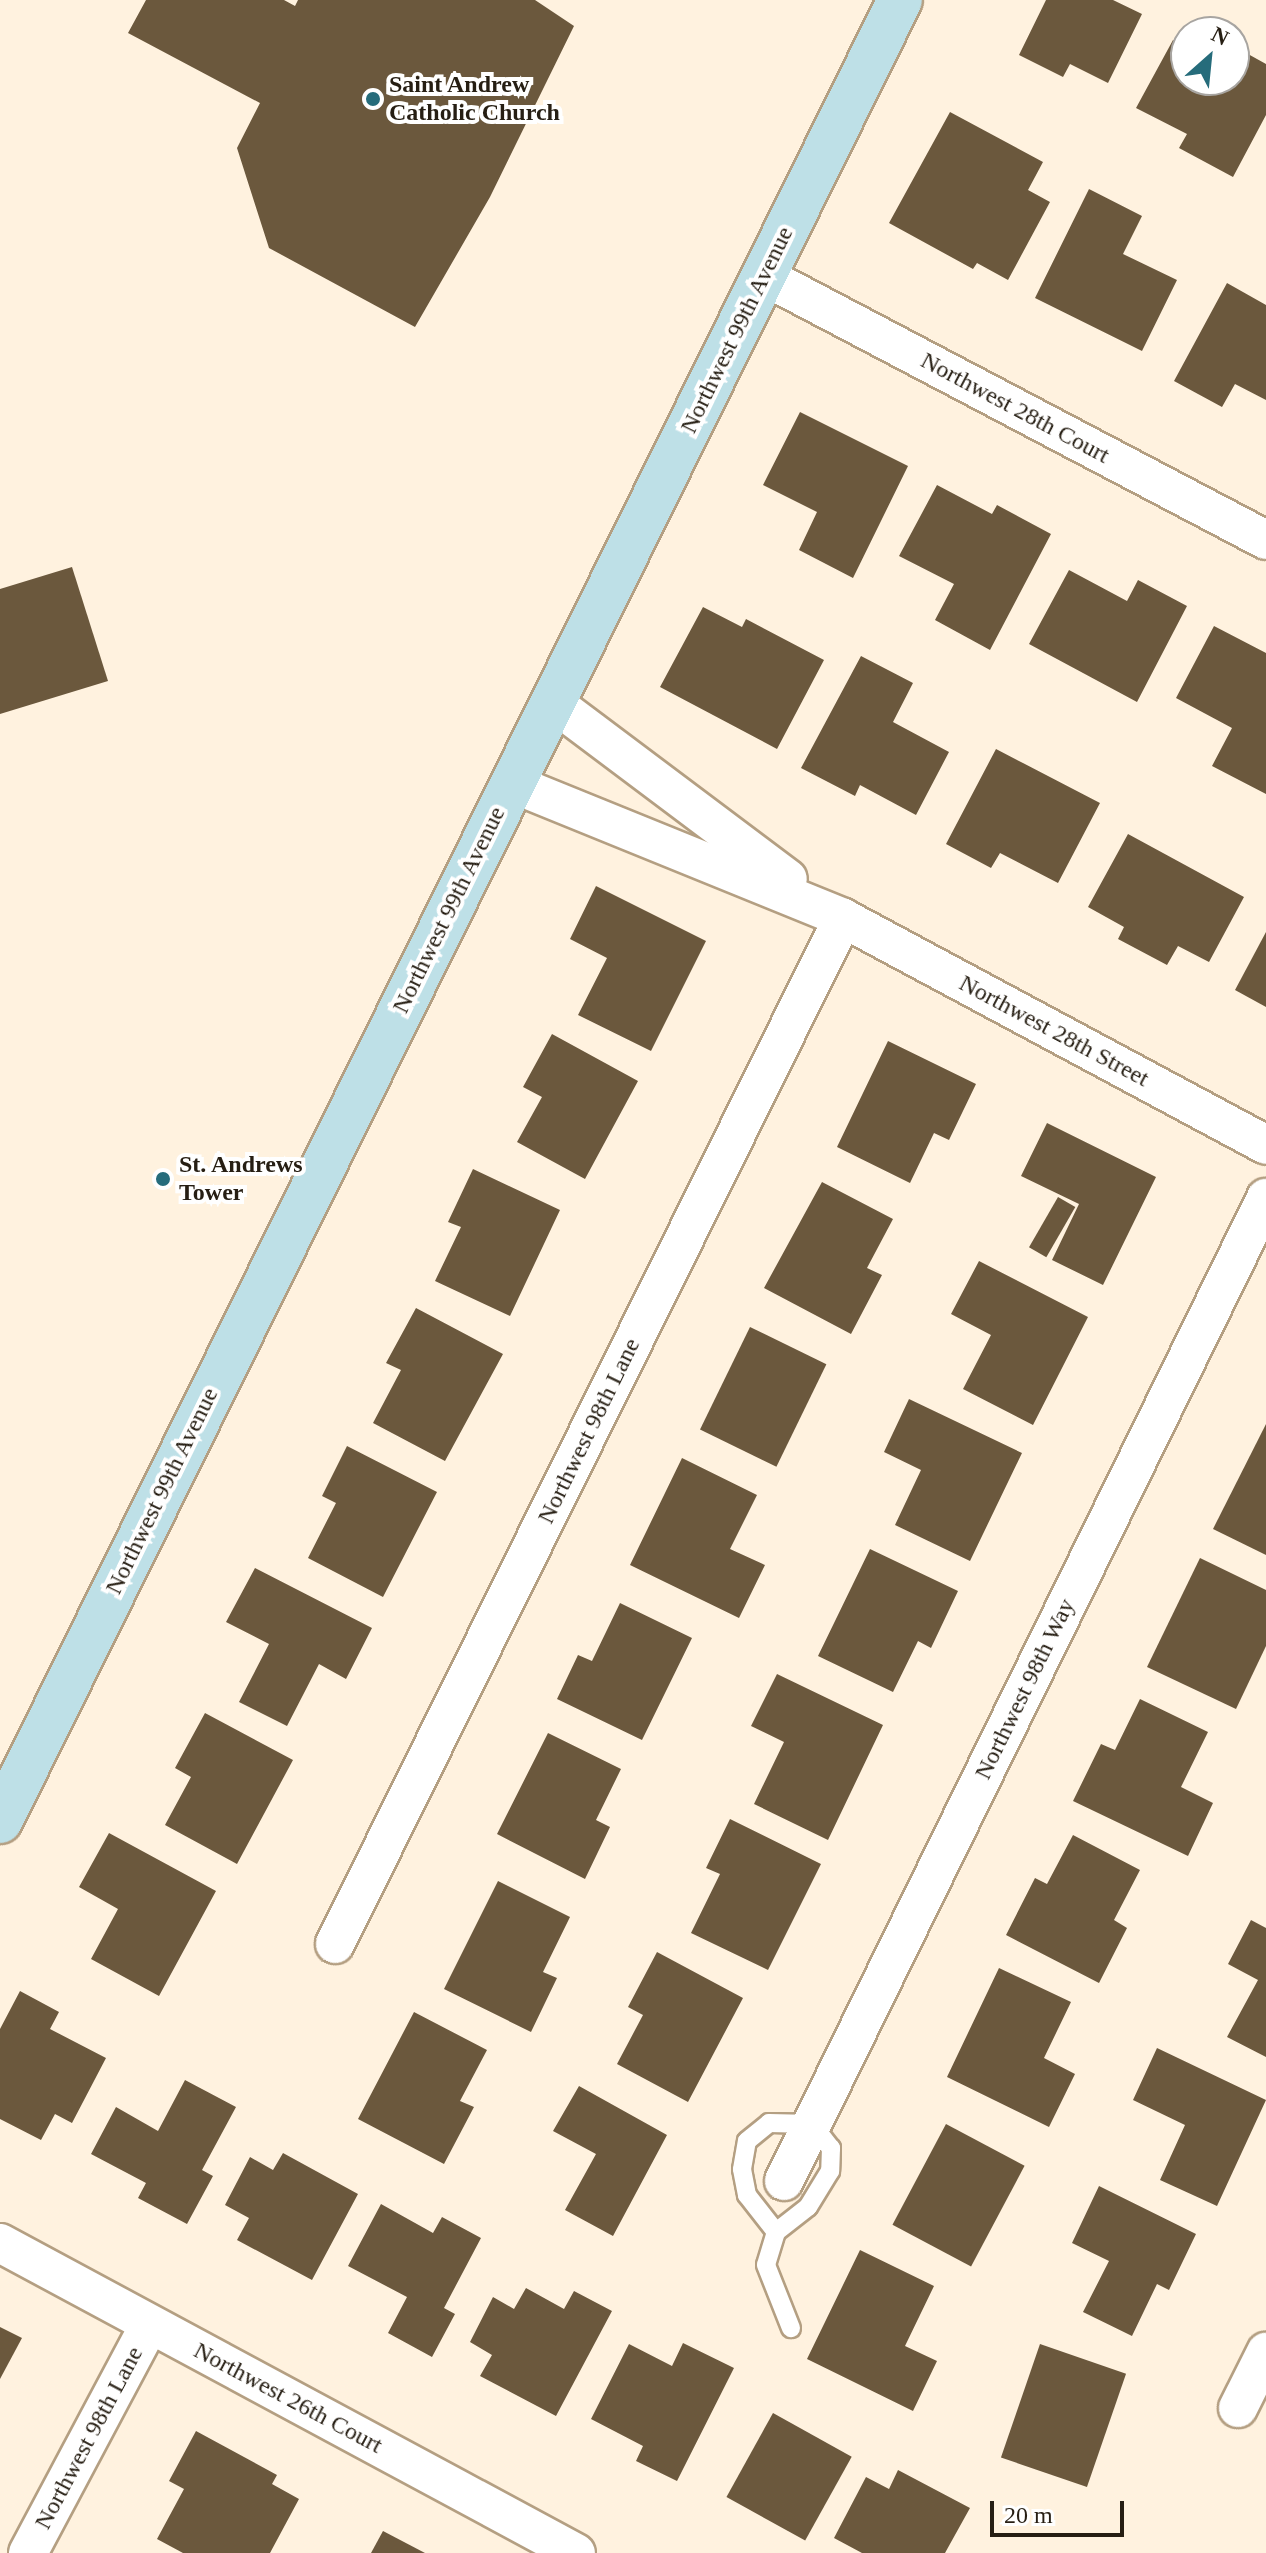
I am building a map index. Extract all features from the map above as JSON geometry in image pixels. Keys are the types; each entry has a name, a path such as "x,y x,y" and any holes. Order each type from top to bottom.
{"street":[{"name":"Northwest 99th Avenue","path":"0,1821 900,0"},
{"name":"Northwest 28th Court","path":"764,276 1266,540"},
{"name":"Northwest 28th Street","path":"551,701 709,824 843,918"},
{"name":"Northwest 28th Street","path":"511,783 843,918 1266,1145"},
{"name":"Northwest 98th Lane","path":"335,1944 843,918"},
{"name":"Northwest 98th Way","path":"784,2181 1266,1198"},
{"name":"Northwest 26th Court","path":"0,2243 576,2553"},
{"name":"Northwest 98th Lane","path":"28,2553 150,2324"},
{"path":"1238,2408 1266,2352"}],"lane":[{"path":"776,2232 747,2195 742,2169 747,2141 769,2123 812,2124 831,2148 830,2171 808,2207 776,2232 766,2265 791,2328"}],"building":[{"path":"146,0 284,0 295,6 298,0 535,0 574,26 490,197 415,327 269,248 237,148 260,103 128,33"},
{"path":"1046,0 1113,0 1142,14 1108,83 1070,64 1063,77 1019,55"},
{"path":"1170,46 1170,96 1250,96 1250,55 1266,64 1266,115 1233,177 1179,148 1187,134 1136,108"},
{"path":"950,112 1043,162 1028,190 1050,202 1008,280 977,263 973,269 889,223"},
{"path":"1089,189 1142,216 1123,254 1177,280 1142,351 1035,298"},
{"path":"1227,283 1266,305 1266,400 1235,384 1222,407 1174,381"},
{"path":"800,412 908,466 853,578 799,550 817,512 763,485"},
{"path":"937,485 992,514 997,505 1051,534 990,650 935,620 954,584 899,556"},
{"path":"72,567 108,681 0,714 0,589"},
{"path":"1069,570 1127,601 1138,580 1187,606 1137,702 1029,644"},
{"path":"703,607 742,627 746,619 824,660 777,749 660,687"},
{"path":"1214,626 1266,653 1266,794 1212,766 1232,728 1176,698"},
{"path":"861,656 913,683 893,722 949,752 916,815 860,785 855,796 801,768"},
{"path":"996,749 1100,803 1058,883 1000,853 991,868 946,844"},
{"path":"1128,834 1244,897 1209,962 1178,946 1167,965 1118,939 1124,927 1088,907"},
{"path":"596,886 706,941 651,1051 578,1015 607,958 570,939"},
{"path":"1266,932 1266,1007 1235,990"},
{"path":"552,1034 638,1081 585,1179 517,1142 542,1097 523,1087"},
{"path":"888,1041 976,1084 949,1140 934,1133 910,1183 837,1147"},
{"path":"1047,1123 1156,1177 1103,1285 1052,1260 1079,1204 1021,1176"},
{"path":"473,1169 560,1210 510,1316 435,1281 461,1227 448,1222"},
{"path":"822,1182 893,1219 867,1268 882,1275 851,1334 764,1288"},
{"path":"1058,1197 1075,1207 1046,1257 1029,1247"},
{"path":"979,1261 1088,1317 1033,1425 963,1389 991,1335 951,1314"},
{"path":"416,1308 503,1354 445,1461 373,1423 401,1370 386,1363"},
{"path":"750,1327 826,1364 776,1467 700,1429"},
{"path":"909,1399 1022,1453 970,1561 895,1525 921,1470 884,1452"},
{"path":"1266,1424 1266,1555 1213,1529"},
{"path":"347,1446 437,1492 383,1597 308,1558 336,1503 322,1496"},
{"path":"682,1458 757,1495 730,1549 765,1565 739,1618 630,1565"},
{"path":"870,1549 958,1591 931,1648 918,1641 893,1692 818,1656"},
{"path":"1200,1558 1266,1590 1266,1646 1236,1709 1147,1667"},
{"path":"255,1568 372,1628 346,1679 319,1664 287,1726 239,1702 269,1644 226,1622"},
{"path":"620,1603 692,1638 642,1740 557,1699 578,1655 592,1661"},
{"path":"777,1674 883,1725 828,1840 754,1804 784,1742 751,1726"},
{"path":"1140,1699 1208,1732 1181,1787 1213,1803 1188,1856 1073,1801 1101,1744 1115,1750"},
{"path":"205,1713 293,1760 237,1864 165,1825 191,1777 175,1768"},
{"path":"548,1733 621,1769 596,1820 610,1827 585,1879 497,1834"},
{"path":"730,1819 821,1864 768,1970 691,1933 720,1874 706,1868"},
{"path":"109,1833 216,1891 159,1996 91,1959 118,1909 79,1887"},
{"path":"1073,1835 1140,1870 1114,1920 1127,1928 1099,1983 1006,1935 1035,1878 1047,1884"},
{"path":"498,1881 570,1917 543,1972 557,1978 531,2032 444,1989"},
{"path":"1251,1920 1266,1928 1266,2057 1227,2037 1258,1980 1228,1964"},
{"path":"657,1952 743,1998 688,2102 617,2064 643,2015 628,2007"},
{"path":"999,1968 1071,2002 1044,2058 1075,2074 1049,2127 947,2077"},
{"path":"20,1991 59,2012 50,2029 106,2058 72,2123 55,2114 41,2140 0,2119 0,2029"},
{"path":"414,2012 487,2050 460,2101 474,2107 444,2164 358,2119"},
{"path":"1157,2048 1266,2100 1217,2206 1160,2180 1185,2125 1133,2100"},
{"path":"185,2080 236,2107 202,2170 213,2176 187,2224 138,2198 146,2183 91,2154 116,2107 158,2131"},
{"path":"579,2086 667,2135 613,2236 565,2210 596,2154 553,2131"},
{"path":"946,2124 1025,2166 971,2266 892,2225"},
{"path":"283,2153 358,2194 312,2280 237,2240 249,2218 225,2205 250,2157 273,2170"},
{"path":"1099,2186 1196,2234 1169,2290 1157,2284 1132,2336 1083,2312 1109,2261 1072,2243"},
{"path":"381,2204 433,2233 442,2217 481,2238 444,2308 455,2314 432,2357 388,2333 407,2297 348,2266"},
{"path":"860,2250 934,2286 905,2346 937,2361 913,2411 807,2359"},
{"path":"526,2288 564,2309 574,2291 612,2311 556,2416 480,2376 492,2355 470,2342 493,2297 514,2309"},
{"path":"0,2327 22,2338 0,2379"},
{"path":"683,2343 734,2368 677,2481 636,2461 643,2446 591,2419 629,2344 672,2366"},
{"path":"1040,2344 1126,2374 1087,2487 1001,2457"},
{"path":"773,2413 852,2457 805,2541 726,2497"},
{"path":"196,2431 277,2475 272,2484 299,2499 270,2553 183,2553 157,2539 184,2489 169,2481"},
{"path":"898,2470 970,2508 945,2553 862,2553 834,2538 866,2477 889,2489"},
{"path":"383,2531 425,2553 371,2553"}],"place":[{"name":"Saint Andrew Catholic Church","path":"373,99"},
{"name":"St. Andrews Tower","path":"163,1179"}]}
